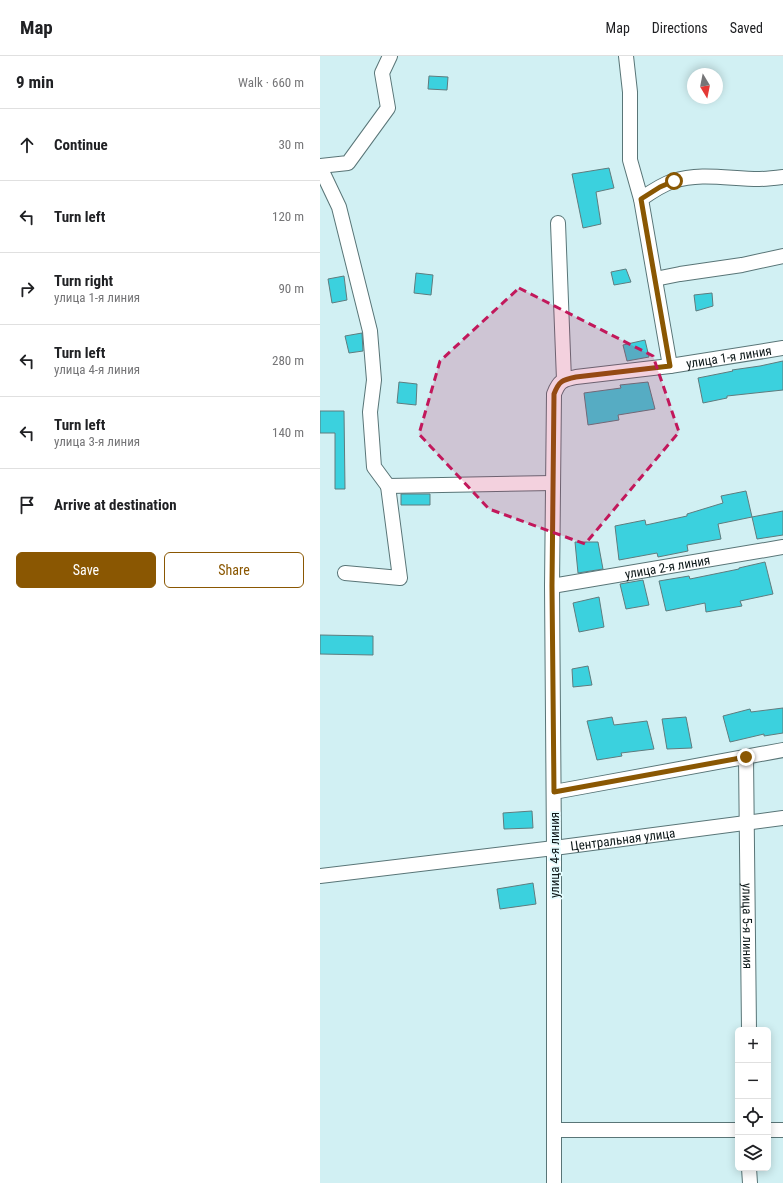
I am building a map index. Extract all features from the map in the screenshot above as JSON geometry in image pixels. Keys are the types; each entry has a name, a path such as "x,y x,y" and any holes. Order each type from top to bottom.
{"street":[{"path":"345,573 400,578 388,486 374,467 370,412 374,380 370,331 339,207 320,166 348,163 388,108 382,73 390,56"},
{"path":"626,56 630,92 630,160 641,199 670,366"},
{"path":"641,199 660,187 674,181 692,177 709,176 759,179 783,177"},
{"name":"улица 4-я линия","path":"554,1183 554,792 552,586 554,394 561,382 558,223"},
{"path":"656,279 742,265 783,256"},
{"name":"улица 1-я линия","path":"561,382 576,377 670,366 783,348"},
{"path":"388,486 553,483"},
{"name":"улица 2-я линия","path":"552,586 783,547"},
{"path":"554,792 783,750"},
{"name":"улица 5-я линия","path":"746,757 748,1027"},
{"name":"Центральная улица","path":"320,876 554,848 783,818"},
{"path":"554,1130 735,1130"},
{"path":"771,1130 783,1130"},
{"path":"749,1171 750,1183"}],"highlighted area":[{"path":"519,288 653,356 679,432 585,544 489,509 419,434 440,361"}],"building":[{"path":"429,76 448,77 447,90 428,89"},
{"path":"609,168 614,188 596,192 601,224 583,228 572,174"},
{"path":"626,269 631,282 614,285 611,272"},
{"path":"416,273 433,275 431,295 414,293"},
{"path":"344,276 347,300 332,303 328,279"},
{"path":"712,293 713,306 696,311 694,295"},
{"path":"362,333 363,351 349,353 345,336"},
{"path":"645,340 649,357 627,361 623,345"},
{"path":"783,361 783,390 727,396 727,398 703,403 698,378"},
{"path":"399,382 417,384 416,405 397,403"},
{"path":"648,382 655,409 618,415 619,420 588,425 584,393 621,388 620,385"},
{"path":"320,411 344,411 345,489 335,489 335,433 320,433"},
{"path":"746,491 752,517 718,524 721,539 687,545 688,551 658,557 657,553 619,560 615,526 645,520 646,525 687,516 687,514 723,503 721,496"},
{"path":"401,494 430,494 430,505 401,505"},
{"path":"783,511 783,535 757,539 752,517"},
{"path":"575,542 598,542 603,569 578,573"},
{"path":"765,562 773,594 740,601 742,606 706,612 705,603 666,611 659,581 689,576 690,579"},
{"path":"643,580 649,605 626,609 620,584"},
{"path":"599,597 604,627 579,632 573,603"},
{"path":"320,635 373,636 373,655 320,654"},
{"path":"588,666 592,685 573,687 572,669"},
{"path":"783,708 783,733 764,736 764,734 730,742 723,716 750,709 751,712"},
{"path":"612,717 614,725 647,721 654,749 621,753 622,756 597,760 587,721"},
{"path":"686,717 692,748 667,749 662,719"},
{"path":"532,811 533,828 504,829 503,813"},
{"path":"533,883 536,904 500,909 497,889"}],"route":[{"path":"674,181 660,187 641,199 670,366 576,377 564,380 558,385 554,394 552,586 554,792 746,757"}]}
